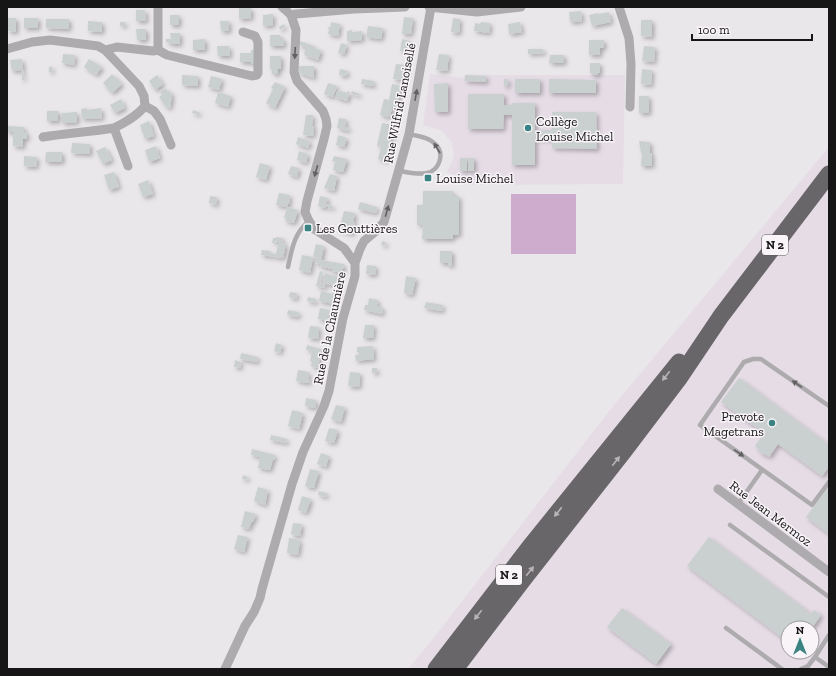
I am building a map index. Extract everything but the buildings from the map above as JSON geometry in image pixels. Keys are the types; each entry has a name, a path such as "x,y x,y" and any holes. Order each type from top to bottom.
{"highway":[{"name":"N 2","path":"455,669 620,457 680,377 721,316 829,174"},
{"name":"N 2","path":"436,669 532,544 672,369 721,316"}],"street":[{"path":"158,7 158,50"},
{"path":"282,7 291,15 296,30 294,72 297,81 323,111 327,126 307,202 306,212 309,222"},
{"path":"291,15 371,8 405,7"},
{"path":"430,7 477,12 519,7"},
{"name":"Rue Wilfrid Lanoisellé","path":"355,263 364,241 384,222 399,171 409,134 430,7"},
{"path":"619,7 629,38 631,64 630,107"},
{"path":"105,50 117,47 153,51 158,50 167,55 252,76 256,75 258,73 258,42 255,36 243,32"},
{"path":"7,49 32,42 50,40 98,46 105,50 139,86 144,96 146,106 154,111 160,119 170,145"},
{"path":"43,138 114,128 127,121 146,106"},
{"path":"114,128 128,166"},
{"name":"Rue de la Chaumière","path":"225,669 260,598 292,484 303,452 324,406 329,391 343,318 355,276 355,263 344,248 314,229 309,222"},
{"path":"344,248 364,241"},
{"name":"Rue Jean Mermoz","path":"718,489 829,572"}],"lane":[{"path":"399,171 426,173 434,170 440,159 441,154 439,150 429,139 409,134"},
{"path":"288,267 292,244 297,234 304,225 309,222"},
{"path":"829,406 761,360 753,358 744,362 700,426 812,505 829,482"},
{"path":"738,504 762,470"},
{"path":"730,524 829,597"},
{"path":"726,628 782,669"},
{"path":"820,648 829,635"},
{"path":"801,669 808,666 812,660"},
{"path":"820,660 829,667"}],"shaded area":[{"name":"Collège Louise Michel","path":"430,74 464,78 465,75 625,75 623,184 467,185 467,182 447,172 454,156 452,143 442,131 423,125"},
{"path":"829,147 829,669 408,669 610,410"},
{"path":"511,194 576,194 576,254 511,254"}],"place":[{"name":"Collège Louise Michel","path":"528,128"},
{"name":"Louise Michel","path":"428,178"},
{"name":"Les Gouttières","path":"308,228"},
{"name":"Prevote Magetrans","path":"772,423"}]}
